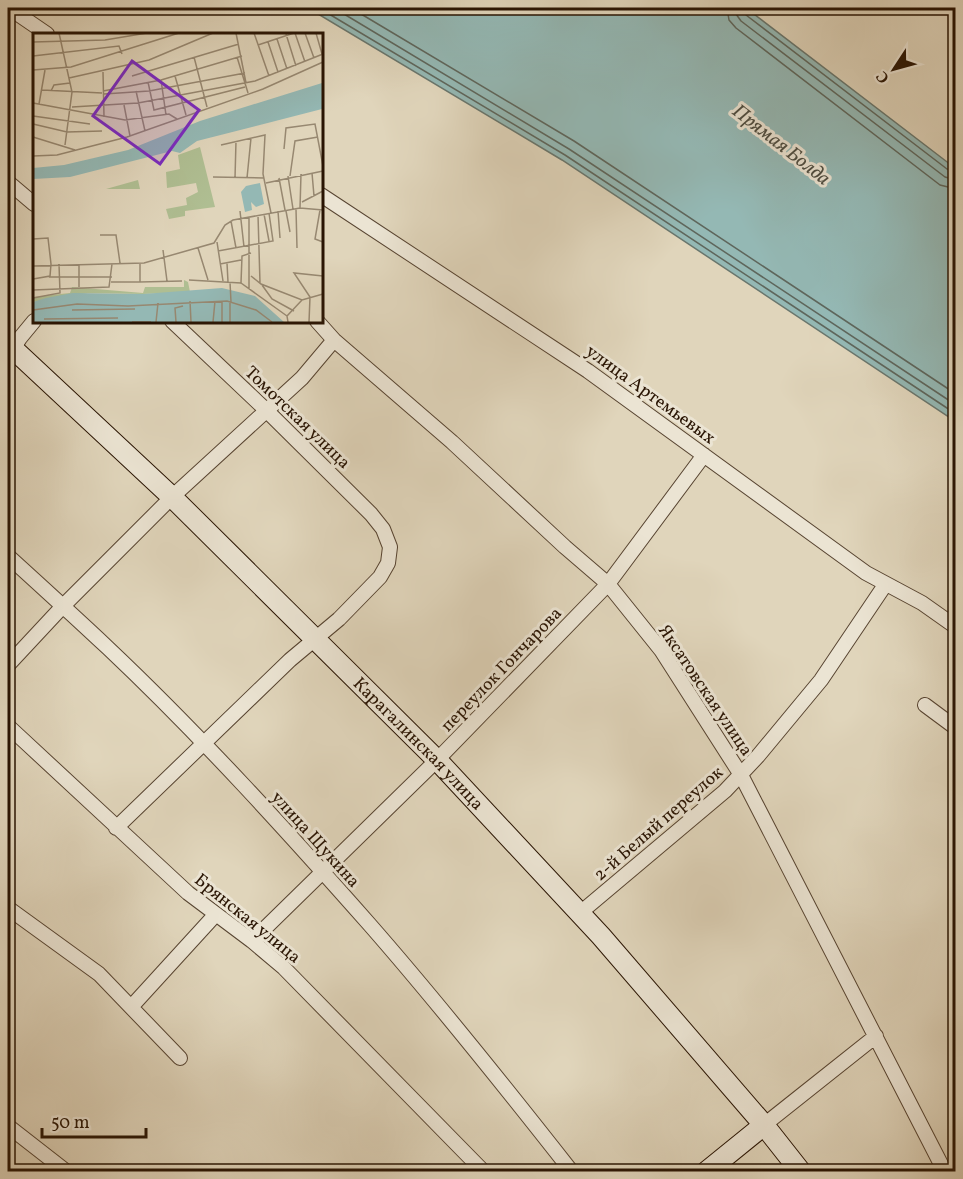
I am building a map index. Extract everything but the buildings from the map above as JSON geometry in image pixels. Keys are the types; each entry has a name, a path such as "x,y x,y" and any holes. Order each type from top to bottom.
{"street":[{"path":"9,8 46,33"},
{"path":"8,182 33,203"},
{"name":"улица Артемьевых","path":"322,196 588,371 866,573 922,603 956,627"},
{"path":"9,351 33,322"},
{"name":"Томотская улица","path":"173,322 267,411 371,514 383,529 390,547 388,563 380,577 339,619 315,639"},
{"name":"Яксатовская улица","path":"318,322 334,339 452,442 565,548 608,584 661,650 741,776 945,1172"},
{"path":"8,665 63,606 172,497 302,378 334,339"},
{"name":"Карагалинская улица","path":"9,351 172,497 437,760 580,913 764,1125 801,1172"},
{"name":"переулок Гончарова","path":"252,941 437,760 608,584 704,455"},
{"name":"улица Щукина","path":"8,556 109,649 203,744 378,934 572,1172"},
{"name":"2-й Белый переулок","path":"580,913 741,776 821,680 885,585"},
{"path":"116,828 290,660 315,639"},
{"path":"925,705 956,728"},
{"name":"Брянская улица","path":"8,726 188,893 284,968 484,1172"},
{"path":"8,908 99,974 180,1058"},
{"path":"132,1006 216,914"},
{"path":"706,1172 876,1036"},
{"path":"8,1125 67,1172"}],"water":[{"name":"Прямая Болда","path":"308,8 746,8 955,168 955,421 562,160"}]}
